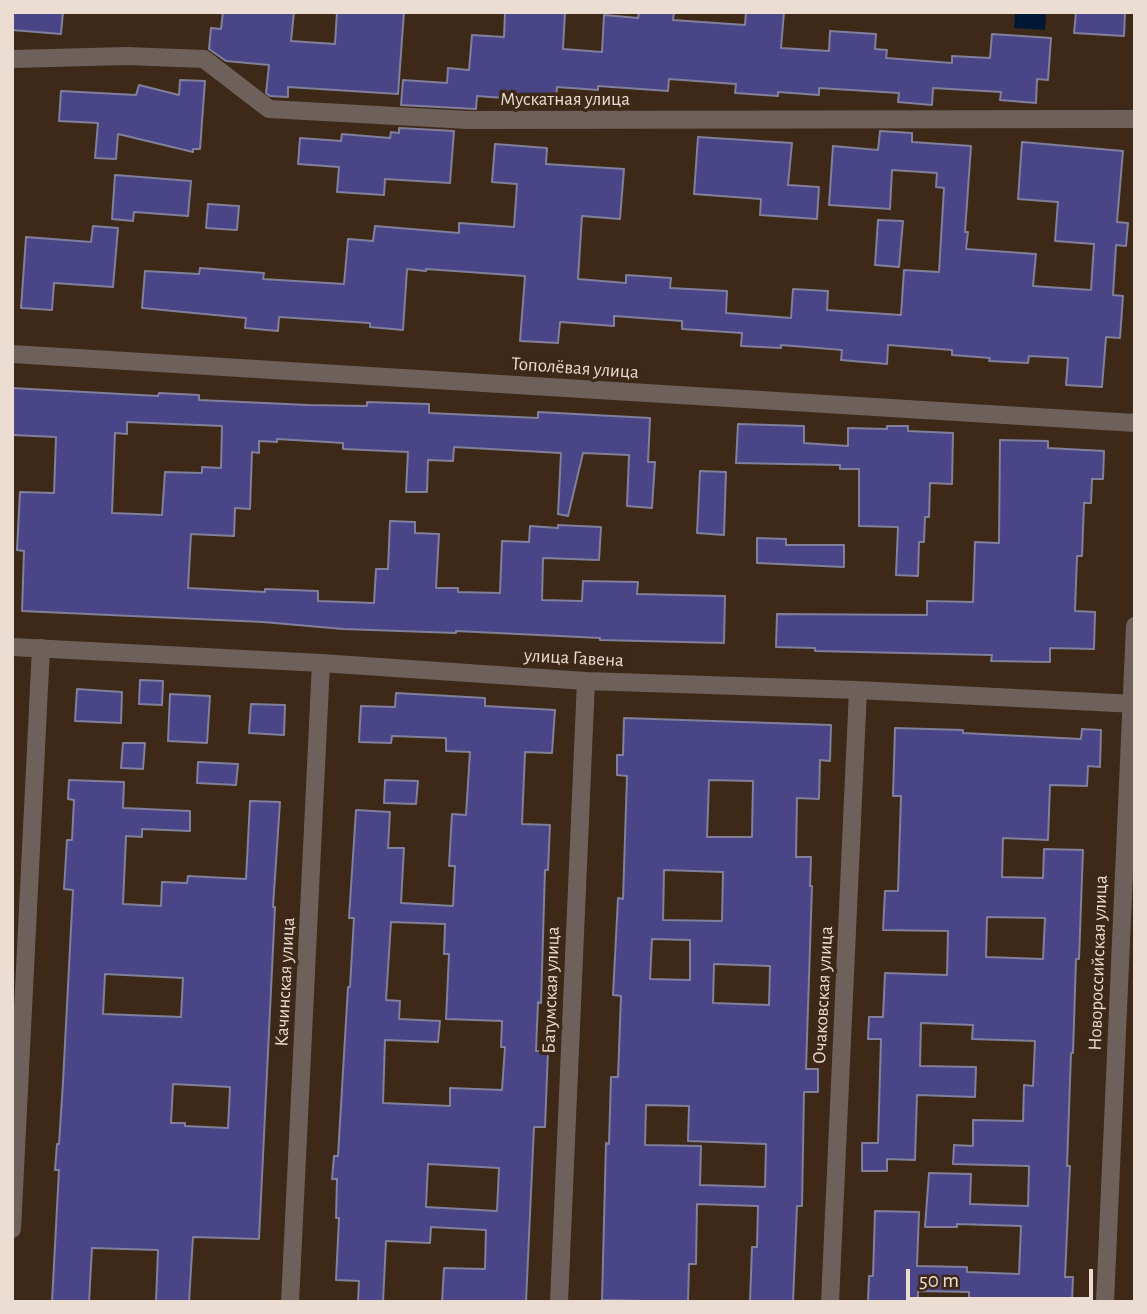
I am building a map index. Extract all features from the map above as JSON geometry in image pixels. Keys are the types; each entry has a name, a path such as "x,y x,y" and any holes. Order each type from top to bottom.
{"street":[{"name":"Мускатная улица","path":"12,59 127,56 204,59 270,109 468,120 1135,119"},
{"name":"Тополёвая улица","path":"12,354 1135,423"},
{"name":"Новороссийская улица","path":"1105,1302 1135,626"},
{"name":"улица Гавена","path":"12,647 321,663 586,681 1132,703"},
{"path":"12,1229 41,648"},
{"name":"Качинская улица","path":"290,1302 321,663"},
{"name":"Батумская улица","path":"559,1302 586,681"},
{"name":"Очаковская улица","path":"830,1302 858,690"}],"water":[{"path":"1015,12 1046,13 1045,30 1014,28"}],"building":[{"path":"12,12 63,12 61,34 12,30"},
{"path":"223,12 294,12 291,41 335,44 337,12 404,12 398,94 288,87 288,97 270,96 266,93 269,65 226,61 209,49 211,28 221,29"},
{"path":"505,12 565,12 563,49 602,52 604,15 638,18 639,12 674,12 673,20 745,25 746,12 784,12 781,48 829,51 830,31 876,34 875,49 887,50 886,58 952,63 952,56 990,58 992,34 1051,38 1048,80 1037,79 1036,103 1000,100 1001,92 933,88 932,105 898,102 899,93 819,88 819,95 778,92 778,96 735,93 736,84 669,79 668,91 598,86 598,90 557,87 556,102 477,96 476,109 401,105 403,80 447,83 448,68 469,70 472,35 504,37"},
{"path":"1076,12 1125,12 1124,36 1074,33"},
{"path":"180,80 205,81 200,149 193,149 193,152 118,134 116,159 95,158 98,123 59,121 61,91 136,95 139,85 179,95"},
{"path":"399,128 454,131 450,183 385,179 384,195 337,192 339,167 298,164 300,138 341,141 342,134 390,138 391,132 399,133"},
{"path":"880,131 912,133 912,142 971,146 966,249 1036,254 1033,286 1091,290 1094,244 1055,241 1058,202 1018,199 1022,142 1123,151 1117,222 1128,223 1126,246 1116,245 1113,295 1123,296 1120,338 1106,337 1102,387 1066,385 1068,358 1029,356 1028,363 989,361 990,358 952,355 952,350 888,345 887,364 841,360 842,350 781,345 781,348 741,346 742,333 682,329 682,321 614,316 614,326 560,322 558,343 520,341 525,276 407,269 403,330 370,327 370,323 279,317 278,331 245,328 246,318 142,308 145,271 199,274 200,268 264,273 263,279 344,284 348,239 373,241 375,226 459,233 459,223 514,227 517,184 492,182 495,144 547,148 546,164 624,169 620,219 582,216 578,279 626,283 626,275 671,278 670,288 727,291 726,313 791,318 793,289 828,291 827,310 901,315 904,270 939,272 944,188 936,187 937,173 892,170 890,209 829,205 833,146 878,150"},
{"path":"698,137 792,143 788,185 819,187 817,219 760,215 761,199 694,194"},
{"path":"115,175 191,181 188,216 134,212 133,221 112,219"},
{"path":"208,204 239,206 237,230 206,228"},
{"path":"878,220 903,221 899,267 875,265"},
{"path":"93,226 118,228 113,287 54,283 52,310 21,308 26,237 91,242"},
{"path":"12,388 158,396 159,393 199,395 199,400 308,405 367,406 367,402 429,404 429,413 538,418 538,412 650,418 648,462 655,462 652,508 627,506 629,455 583,453 568,516 558,514 561,453 454,447 453,461 428,460 427,492 406,492 408,452 343,449 343,443 277,439 277,442 259,441 259,453 252,452 250,509 235,508 234,536 191,534 188,588 265,592 265,589 318,591 318,601 374,603 376,569 388,569 390,521 415,522 415,533 439,534 436,588 458,588 458,592 500,593 502,541 529,542 530,526 601,527 599,560 543,558 542,600 582,601 583,581 638,582 637,594 725,596 724,643 600,640 456,631 343,629 263,622 22,611 24,551 17,550 20,492 54,493 56,437 12,435","holes":["127,422 222,426 221,468 202,467 202,473 165,472 162,515 112,513 115,433 127,434"]},
{"path":"738,424 804,426 804,443 848,446 848,428 887,429 887,426 908,426 908,431 953,433 952,484 930,483 929,517 925,517 924,542 919,542 918,576 896,575 898,527 859,526 859,469 840,469 840,465 736,463"},
{"path":"1000,440 1048,441 1048,448 1104,451 1103,479 1092,479 1091,503 1084,503 1082,556 1077,556 1075,611 1095,612 1094,649 1050,648 1050,662 991,661 992,655 815,651 815,648 776,647 777,614 927,615 927,601 973,602 975,542 999,543"},
{"path":"700,471 726,472 724,535 697,533"},
{"path":"757,538 786,539 786,545 844,545 844,567 757,563"},
{"path":"140,680 163,681 162,705 139,704"},
{"path":"77,689 122,692 121,723 75,721"},
{"path":"396,693 485,698 485,706 555,710 552,753 525,752 522,824 550,825 548,870 545,870 541,1003 538,1002 536,1051 548,1051 545,1127 534,1127 526,1302 442,1302 444,1268 485,1269 486,1230 431,1227 430,1243 386,1241 383,1302 358,1302 359,1281 336,1280 339,1218 336,1218 337,1179 332,1179 334,1156 338,1156 350,987 354,918 349,918 356,810 390,812 388,848 404,848 401,903 453,906 455,866 449,866 452,814 466,815 470,752 446,751 446,738 392,736 391,743 359,742 361,706 395,707","holes":["391,922 445,924 444,954 449,954 446,1019 502,1021 501,1047 505,1047 502,1090 450,1088 450,1106 383,1103 385,1040 438,1042 440,1021 399,1019 400,1001 386,1000","428,1164 499,1168 497,1211 426,1207"]},
{"path":"170,694 210,696 207,743 168,741"},
{"path":"251,704 285,705 284,735 249,733"},
{"path":"624,718 831,725 830,761 820,760 819,799 797,798 796,857 811,857 812,886 806,1069 818,1069 818,1092 804,1092 802,1206 797,1206 793,1302 750,1302 752,1247 757,1247 758,1206 697,1204 696,1264 689,1264 688,1302 602,1300 606,1143 609,1144 611,1077 618,1077 621,996 613,995 618,898 623,899 627,776 617,775 617,755 623,755","holes":["709,780 753,781 752,837 707,837","664,870 723,872 722,921 663,920","652,939 690,940 690,980 650,979","714,964 770,966 769,1005 713,1003","646,1105 689,1106 688,1141 766,1144 765,1187 700,1185 701,1146 645,1145"]},
{"path":"895,728 1081,739 1082,729 1101,730 1100,767 1088,766 1087,786 1050,785 1048,840 1003,838 1002,877 1043,878 1044,849 1083,850 1067,1166 1070,1166 1065,1277 1073,1277 1072,1302 1004,1299 1004,1302 969,1302 969,1292 918,1291 918,1302 868,1302 869,1276 873,1276 875,1211 919,1212 917,1266 967,1267 967,1272 1019,1274 1021,1226 957,1224 957,1227 925,1227 929,1173 971,1174 970,1204 1028,1206 1029,1166 953,1164 954,1145 973,1146 973,1120 1023,1121 1024,1085 1033,1086 1035,1041 972,1039 973,1025 921,1023 920,1066 976,1067 975,1097 917,1095 915,1160 887,1159 887,1171 862,1171 862,1143 878,1143 881,1039 868,1039 869,1017 883,1017 885,973 947,975 948,931 883,930 885,891 898,891 901,796 893,796","holes":["987,917 1045,918 1043,959 986,957"]},
{"path":"123,743 145,743 143,769 121,768"},
{"path":"198,762 238,764 236,785 197,783"},
{"path":"69,780 124,782 123,808 190,811 190,831 142,829 142,837 126,836 123,904 161,906 162,882 187,883 188,876 246,879 250,801 280,802 259,1239 193,1237 189,1302 156,1302 158,1250 92,1248 89,1302 52,1302 59,1170 55,1170 63,1082 73,890 64,889 67,840 72,840 74,800 68,799","holes":["105,974 183,978 181,1017 103,1014","173,1084 230,1087 228,1128 171,1123"]},
{"path":"385,780 418,781 416,804 384,803"}]}
